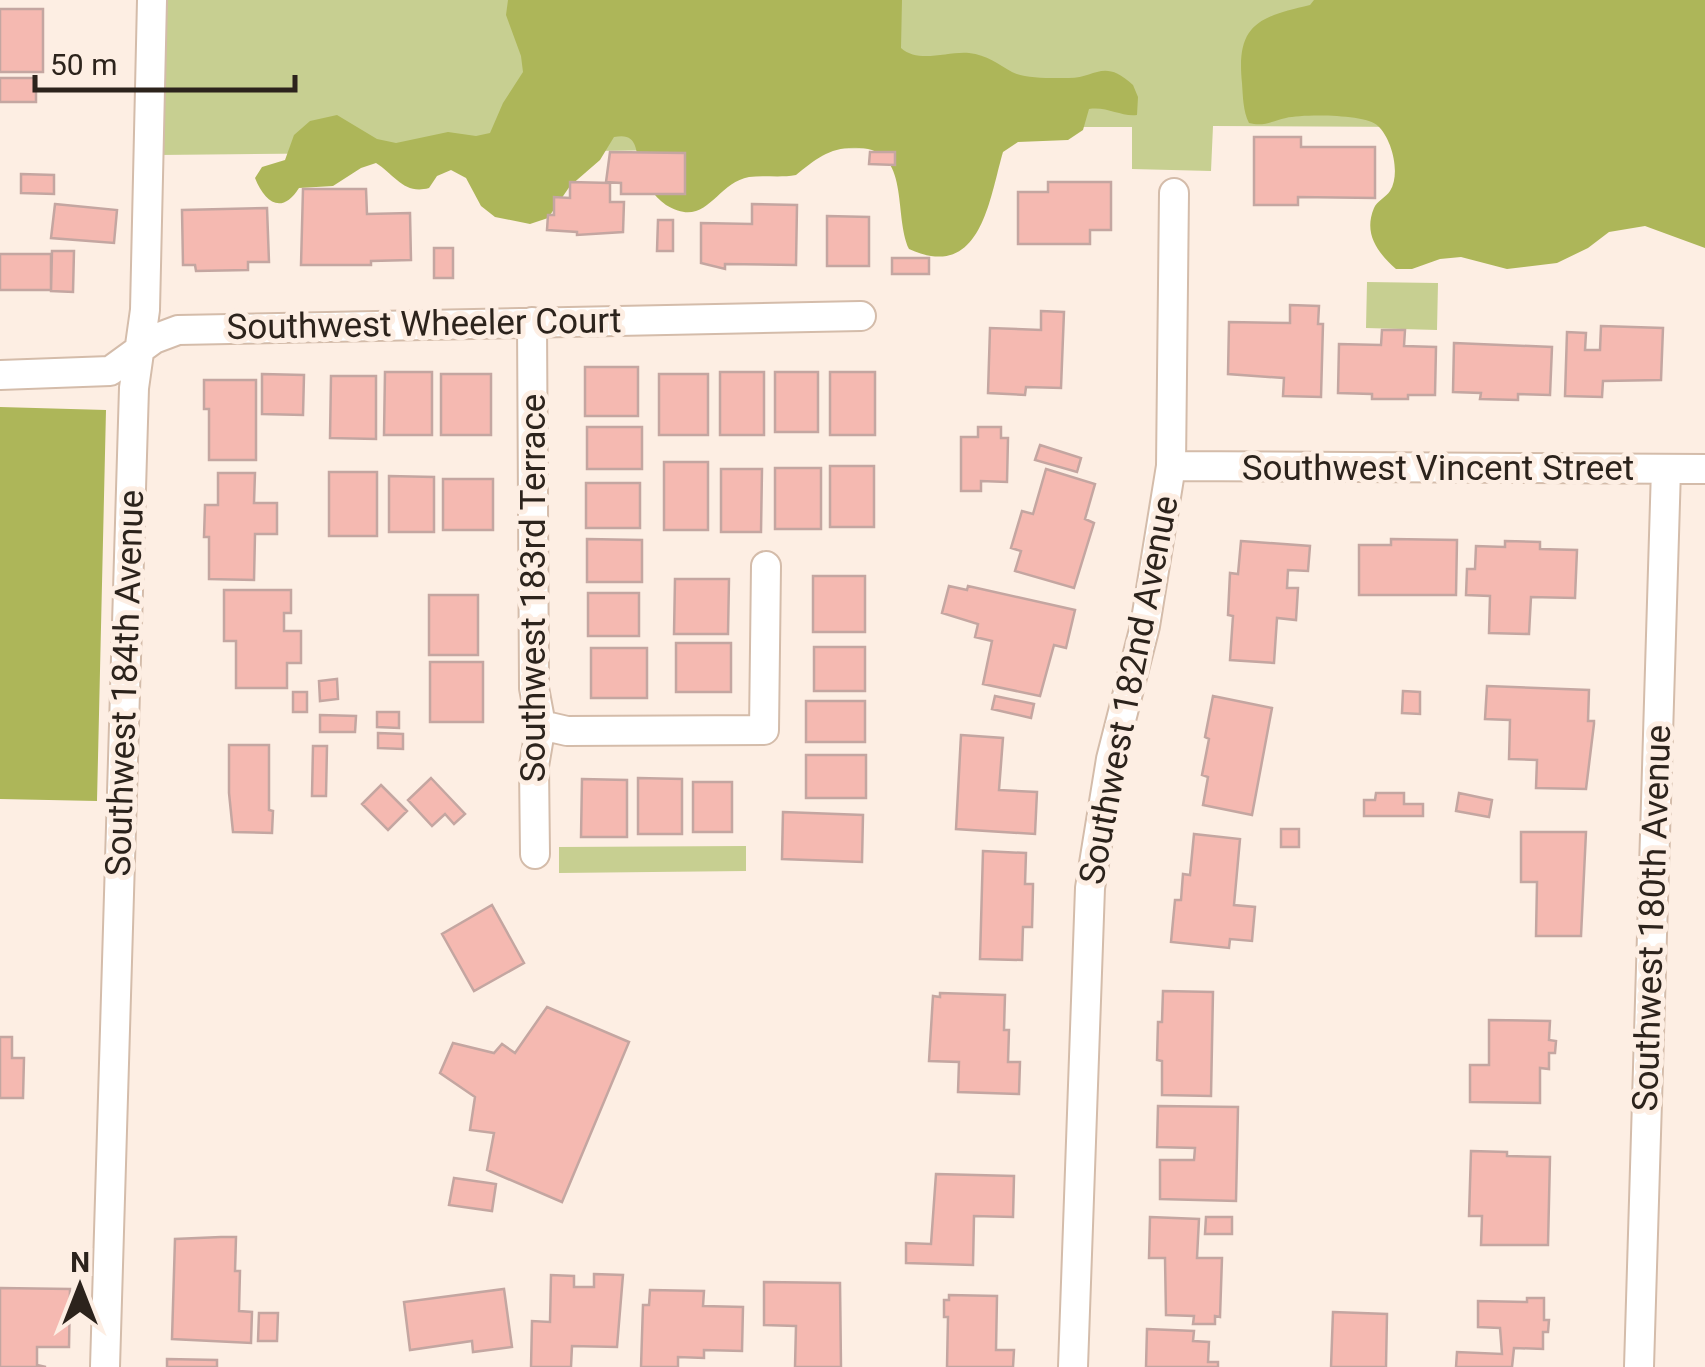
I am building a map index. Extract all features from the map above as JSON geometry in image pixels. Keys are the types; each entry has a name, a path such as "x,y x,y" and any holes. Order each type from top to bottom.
{"street":[{"name":"Southwest 184th Avenue","path":"105,1367 134,388 145,310 152,0"},
{"name":"Southwest 182nd Avenue","path":"1074,1367 1090,888 1111,759 1146,626 1170,466 1174,193"},
{"name":"Southwest Wheeler Court","path":"0,375 110,371 163,334 178,330 861,316"},
{"name":"Southwest 183rd Terrace","path":"532,322 534,688 541,725 534,766 535,854"},
{"name":"Southwest Vincent Street","path":"1170,466 1705,469"},
{"name":"Southwest 180th Avenue","path":"1639,1367 1666,469"},
{"path":"541,725 567,731 764,730 766,566"}],"green space":[{"path":"163,0 1546,0 1413,127 1213,126 1211,171 1132,169 1132,127 893,127 892,148 158,155"},
{"path":"508,0 902,0 901,48 908,53 975,54 1031,77 1067,78 1114,72 1133,85 1138,97 1137,115 1089,109 1083,130 1068,140 1018,142 1003,152 978,231 952,255 933,256 909,249 893,172 875,151 859,148 832,151 796,175 737,181 710,203 691,212 666,205 657,197 644,177 634,144 622,136 614,137 600,160 570,186 548,218 530,224 495,217 481,206 466,178 451,170 437,176 429,188 413,189 376,163 333,186 299,188 280,203 264,194 255,178 262,167 285,160 294,135 310,121 337,115 377,139 396,143 448,132 476,136 490,133 523,72 506,15"},
{"path":"1314,0 1705,0 1705,248 1645,226 1609,232 1557,263 1507,269 1461,257 1396,269 1378,250 1371,235 1374,208 1390,191 1395,175 1391,148 1378,126 1361,119 1320,116 1254,124 1249,123 1246,114 1241,63 1247,36 1264,20 1310,5"},
{"path":"1367,282 1438,283 1437,330 1366,328"},
{"path":"0,407 106,410 97,801 0,799"},
{"path":"746,846 746,871 559,873 559,847"}],"building":[{"path":"0,9 43,9 43,72 0,72"},
{"path":"0,78 36,78 36,102 0,102"},
{"path":"1254,137 1301,137 1301,147 1375,147 1375,198 1298,197 1298,205 1254,205"},
{"path":"610,152 685,153 685,194 621,194 621,183 606,182"},
{"path":"870,152 895,152 895,165 869,164"},
{"path":"21,174 54,175 54,194 21,193"},
{"path":"570,182 610,183 610,202 624,202 623,232 577,235 547,230 548,215 554,215 554,197 570,198"},
{"path":"1048,182 1111,182 1111,230 1090,230 1090,244 1018,244 1018,192 1048,192"},
{"path":"303,189 366,189 367,214 410,213 411,260 371,261 371,265 301,265"},
{"path":"55,204 117,210 114,243 51,238"},
{"path":"752,204 797,205 796,265 725,264 725,269 701,263 701,223 752,224"},
{"path":"267,208 269,262 248,262 248,270 196,271 195,265 183,265 182,210"},
{"path":"827,216 869,217 869,266 827,266"},
{"path":"658,220 673,220 673,251 657,251"},
{"path":"434,248 453,248 453,278 434,278"},
{"path":"52,251 74,251 73,292 51,291"},
{"path":"0,254 51,254 51,290 0,290"},
{"path":"892,258 929,258 929,274 892,274"},
{"path":"1290,305 1319,306 1318,324 1323,324 1321,397 1283,396 1284,378 1228,374 1229,322 1290,323"},
{"path":"1041,311 1064,312 1061,388 1026,387 1025,395 988,393 990,328 1041,330"},
{"path":"1601,326 1663,328 1661,380 1603,381 1602,397 1565,396 1567,332 1586,333 1585,350 1600,350"},
{"path":"1382,330 1405,330 1404,346 1436,347 1435,395 1372,399 1372,394 1338,393 1339,344 1381,345"},
{"path":"1454,343 1552,347 1550,395 1518,394 1518,400 1480,399 1481,393 1453,392"},
{"path":"585,367 638,367 638,416 585,416"},
{"path":"385,372 432,372 432,435 384,435"},
{"path":"720,372 764,372 764,435 720,435"},
{"path":"775,372 818,372 818,432 775,432"},
{"path":"830,372 875,372 875,435 830,435"},
{"path":"262,374 304,375 303,415 262,414"},
{"path":"441,374 491,374 491,435 441,435"},
{"path":"659,374 708,374 708,435 659,435"},
{"path":"331,376 376,376 376,439 330,438"},
{"path":"204,380 256,380 256,460 209,460 209,409 204,409"},
{"path":"587,427 642,427 642,469 587,469"},
{"path":"978,427 1001,427 1001,438 1008,438 1007,482 981,481 981,491 961,491 961,437 978,437"},
{"path":"1040,445 1081,458 1077,472 1035,460"},
{"path":"664,462 708,462 708,530 664,530"},
{"path":"830,466 874,466 874,527 830,527"},
{"path":"775,468 821,468 821,529 775,529"},
{"path":"721,469 762,469 761,532 721,532"},
{"path":"1046,469 1095,484 1085,519 1094,523 1074,588 1015,571 1021,551 1011,548 1022,511 1033,514"},
{"path":"329,472 377,472 377,536 329,536"},
{"path":"218,473 255,473 254,503 277,503 277,534 255,534 254,580 209,579 205,505 218,505"},
{"path":"389,476 434,477 434,532 389,532"},
{"path":"443,479 493,479 493,530 443,530"},
{"path":"586,483 640,483 640,528 586,528"},
{"path":"587,539 642,540 642,582 587,582"},
{"path":"1391,539 1457,540 1456,595 1359,595 1359,545 1391,545"},
{"path":"1241,541 1310,546 1308,571 1288,570 1287,588 1298,588 1296,620 1277,618 1274,663 1230,660 1230,573 1238,574"},
{"path":"1505,541 1540,542 1540,549 1577,550 1575,598 1531,597 1529,634 1489,633 1490,596 1466,595 1467,569 1475,569 1476,546 1505,547"},
{"path":"813,576 865,576 865,632 813,632"},
{"path":"675,579 729,579 728,634 674,634"},
{"path":"949,586 967,590 968,586 1075,610 1066,648 1054,645 1040,696 983,684 992,641 975,637 978,624 942,613"},
{"path":"224,590 291,590 291,613 284,613 284,631 301,631 301,663 287,663 287,688 236,688 236,641 224,641"},
{"path":"588,593 639,593 639,636 588,636"},
{"path":"429,595 478,595 478,655 429,655"},
{"path":"676,643 731,643 731,692 676,692"},
{"path":"814,647 865,647 865,691 814,691"},
{"path":"591,648 647,648 647,698 591,698"},
{"path":"430,662 483,662 483,722 430,722"},
{"path":"337,679 338,699 320,701 319,681"},
{"path":"1487,686 1589,690 1588,721 1594,724 1586,789 1536,788 1537,760 1509,759 1510,720 1485,719"},
{"path":"1403,691 1420,692 1420,714 1402,713"},
{"path":"293,692 307,692 307,712 293,712"},
{"path":"995,696 1034,704 1031,718 992,709"},
{"path":"1213,696 1272,708 1252,815 1203,805 1208,777 1202,775 1209,739 1205,737"},
{"path":"806,701 865,701 865,742 806,742"},
{"path":"377,712 399,712 399,728 377,727"},
{"path":"320,715 356,716 355,732 320,732"},
{"path":"378,733 403,734 403,749 378,748"},
{"path":"961,735 1003,738 999,790 1037,792 1035,834 956,829"},
{"path":"229,745 269,745 272,833 233,832"},
{"path":"313,746 327,746 326,796 312,796"},
{"path":"806,755 866,755 866,798 806,798"},
{"path":"431,778 465,814 454,824 445,814 432,826 408,800"},
{"path":"638,778 682,779 682,834 638,834"},
{"path":"582,779 627,780 627,837 581,837"},
{"path":"693,782 732,782 732,832 693,832"},
{"path":"381,785 407,811 388,830 362,804"},
{"path":"1376,793 1404,793 1404,804 1423,804 1423,816 1364,816 1364,800 1375,800"},
{"path":"1459,793 1492,800 1489,817 1456,811"},
{"path":"783,812 863,815 862,862 782,859"},
{"path":"1281,829 1299,829 1299,847 1281,847"},
{"path":"1521,832 1586,832 1581,936 1536,936 1537,882 1521,882"},
{"path":"1194,834 1240,839 1234,905 1255,907 1252,941 1230,939 1229,948 1171,942 1175,900 1181,900 1183,874 1190,875"},
{"path":"983,851 1026,853 1025,884 1033,884 1032,927 1023,927 1022,960 980,959"},
{"path":"492,905 524,963 474,991 442,934"},
{"path":"1163,991 1213,992 1211,1096 1162,1095 1162,1061 1157,1060"},
{"path":"940,993 1005,995 1008,1062 1020,1062 1019,1094 958,1092 959,1062 929,1061 933,996 940,997"},
{"path":"547,1007 629,1042 562,1202 487,1170 494,1133 470,1130 475,1097 440,1073 453,1043 494,1053 502,1044 515,1053"},
{"path":"1489,1020 1550,1021 1549,1040 1556,1041 1555,1053 1549,1053 1549,1069 1540,1068 1540,1103 1470,1102 1470,1065 1489,1065"},
{"path":"0,1037 12,1037 12,1058 24,1058 23,1098 0,1098"},
{"path":"1158,1106 1238,1107 1236,1201 1160,1199 1160,1160 1194,1160 1195,1148 1157,1147"},
{"path":"1471,1151 1550,1157 1548,1245 1481,1245 1482,1216 1469,1216"},
{"path":"936,1174 1014,1176 1013,1217 974,1216 973,1265 906,1263 906,1243 931,1244"},
{"path":"454,1178 496,1184 492,1211 449,1205"},
{"path":"1150,1217 1199,1219 1197,1258 1222,1258 1220,1317 1215,1316 1215,1324 1193,1324 1194,1316 1166,1315 1165,1258 1149,1258"},
{"path":"1206,1217 1232,1217 1232,1234 1205,1234"},
{"path":"236,1237 239,1311 252,1312 251,1343 172,1339 175,1239"},
{"path":"594,1274 623,1275 617,1347 572,1346 571,1367 531,1367 532,1321 550,1322 551,1275 574,1276 574,1287 594,1287"},
{"path":"764,1282 840,1283 841,1367 795,1367 796,1326 764,1325"},
{"path":"0,1288 70,1289 69,1347 37,1347 37,1365 46,1367 0,1367"},
{"path":"504,1289 512,1347 473,1352 472,1341 410,1350 404,1302"},
{"path":"650,1290 704,1291 703,1306 743,1307 742,1351 704,1350 704,1358 678,1357 678,1367 641,1367 643,1305 649,1305"},
{"path":"949,1295 997,1296 996,1350 1014,1350 1013,1367 947,1367 948,1317 944,1317 944,1300 949,1300"},
{"path":"1527,1298 1544,1298 1544,1320 1549,1320 1548,1332 1543,1332 1543,1349 1514,1348 1512,1367 1456,1367 1457,1352 1502,1354 1500,1328 1478,1327 1478,1301 1527,1302"},
{"path":"1333,1312 1387,1314 1386,1367 1331,1367"},
{"path":"259,1313 278,1313 277,1341 258,1341"},
{"path":"1147,1329 1194,1331 1193,1341 1209,1342 1208,1362 1218,1362 1218,1367 1146,1367"},
{"path":"167,1359 217,1360 217,1367 167,1367"}]}
